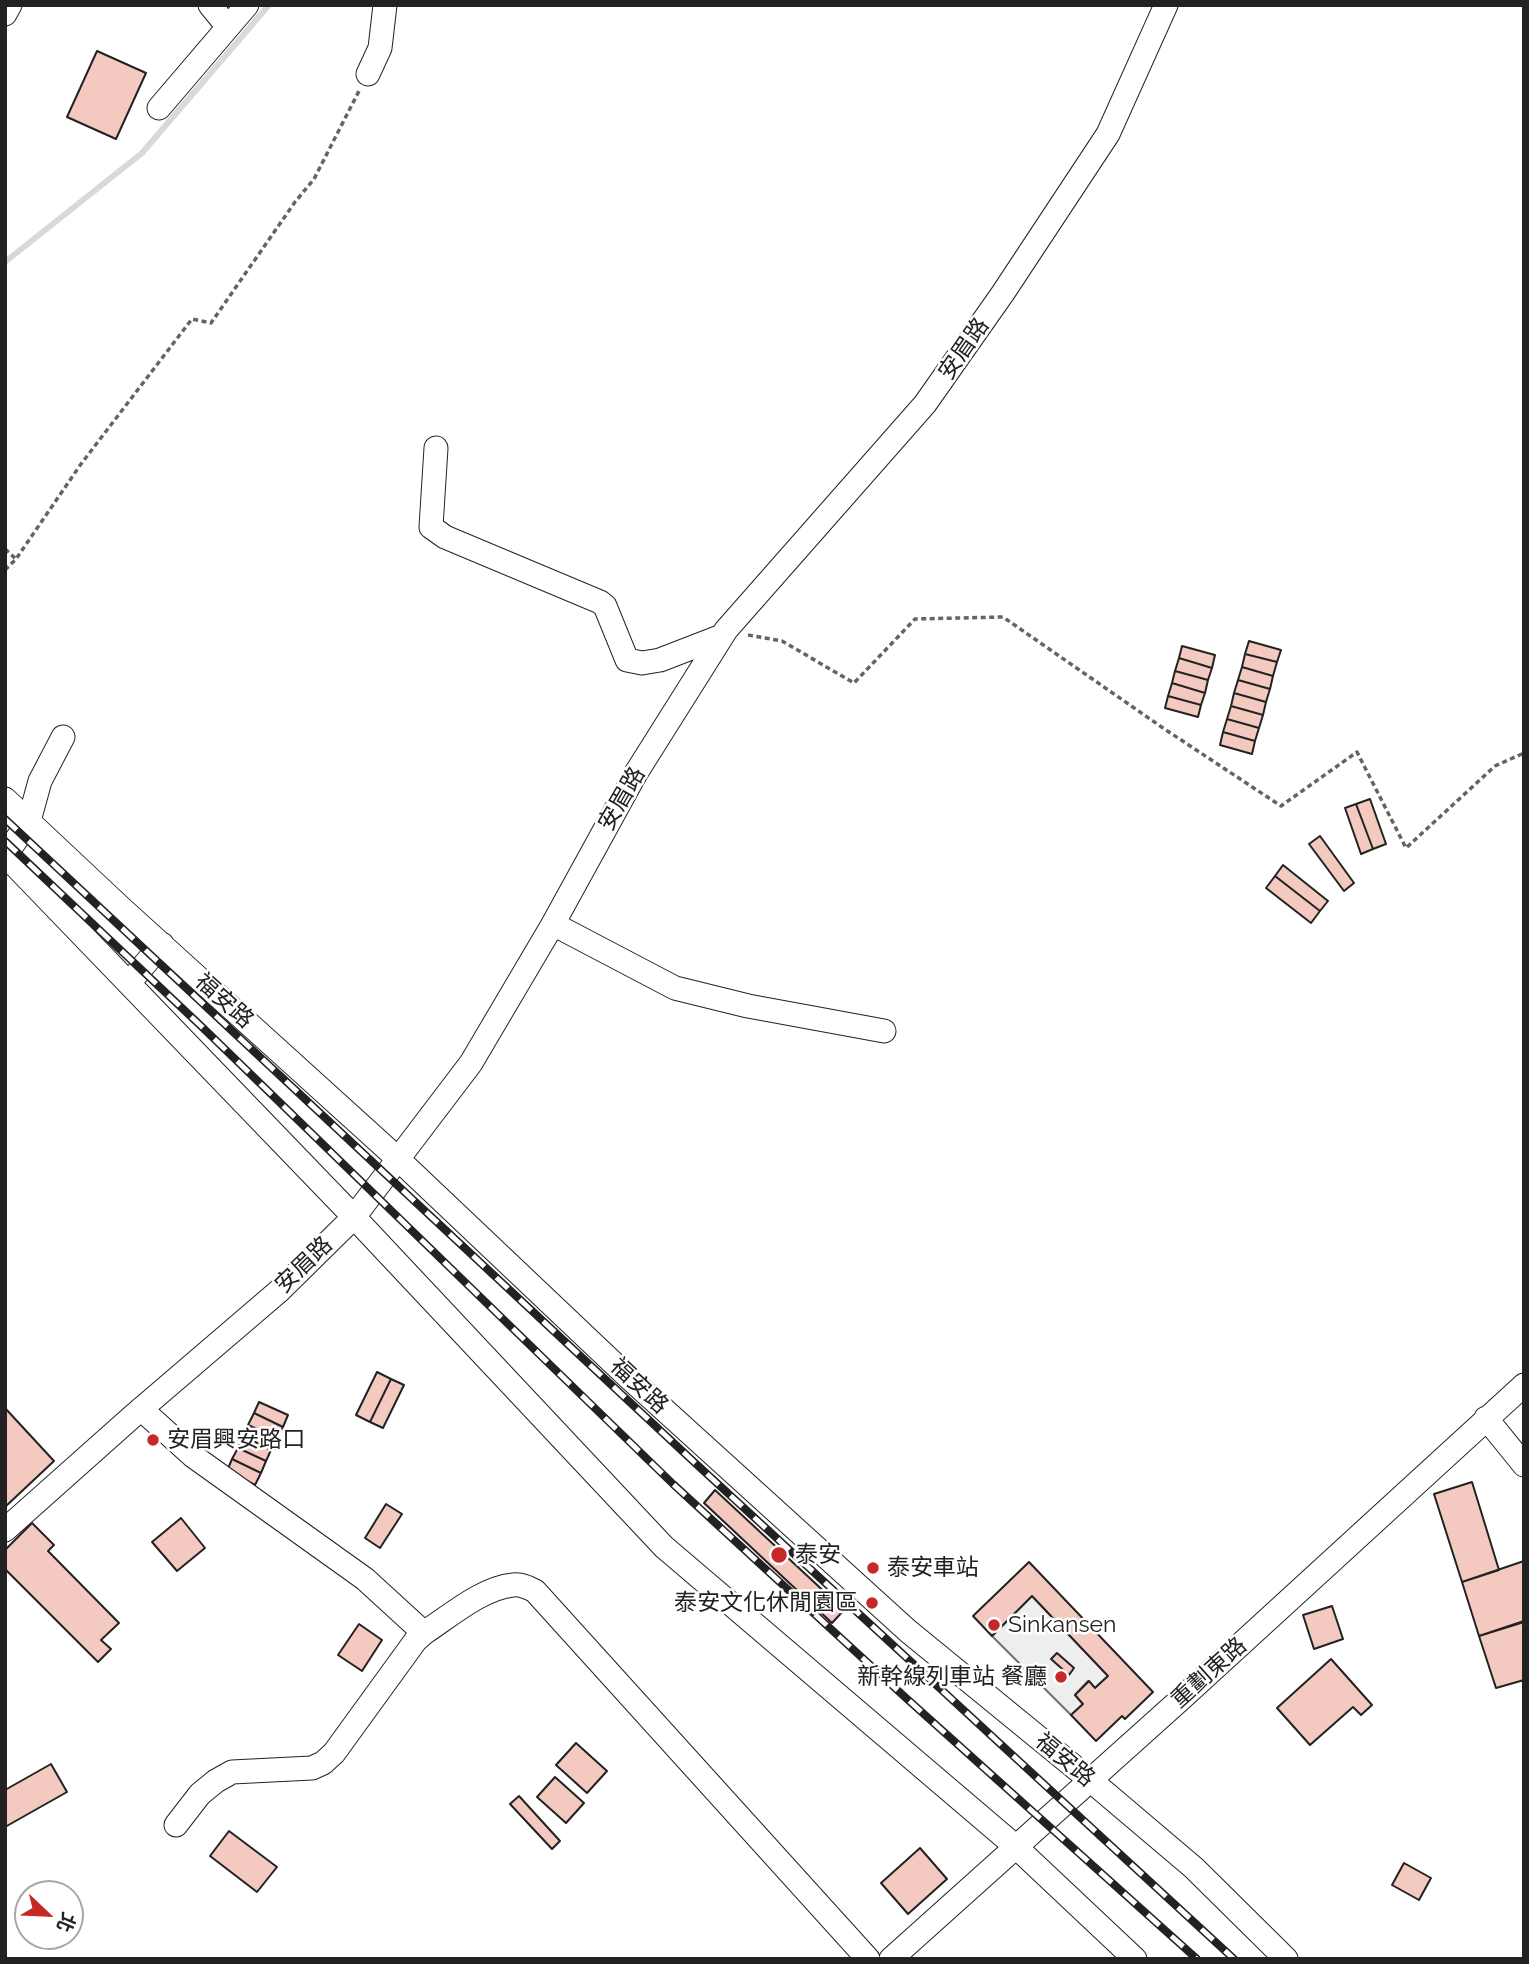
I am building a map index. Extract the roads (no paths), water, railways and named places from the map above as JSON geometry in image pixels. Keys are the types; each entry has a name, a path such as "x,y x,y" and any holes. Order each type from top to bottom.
{"street":[{"path":"5,14 10,5"},
{"path":"210,5 229,27"},
{"path":"159,108 247,5"},
{"path":"368,74 380,48 385,5"},
{"name":"安眉路","path":"5,1530 279,1291 354,1217 471,1063 636,773 724,633 925,404 1003,293 1108,134 1166,5"},
{"path":"436,448 432,527 445,537 600,602 605,606 627,660 642,663 660,660 724,633"},
{"path":"62,737 40,780 29,821 5,855 354,1217 664,1547 1015,1846 1135,1959"},
{"name":"福安路","path":"5,799 397,1158 626,1376 908,1630 1194,1868 1286,1959"},
{"path":"552,924 675,988 748,1006 884,1031"},
{"path":"129,983 162,944"},
{"name":"重劃東路","path":"891,1959 1182,1698 1524,1385"},
{"path":"141,1409 193,1456 365,1579 424,1633"},
{"path":"1486,1418 1524,1465"},
{"path":"176,1825 200,1794 232,1772 312,1768 323,1763 334,1753 416,1640 481,1595 513,1585 524,1585 535,1591 868,1959"}],"waterway":[{"path":"5,262 142,153 269,5"}],"railway":[{"path":"5,819 694,1462 1234,1959"},
{"path":"5,841 201,1026 673,1484 1197,1959"}],"place":[{"name":"安眉興安路口","path":"153,1440"},
{"name":"泰安","path":"779,1555"},
{"name":"泰安車站","path":"873,1568"},
{"name":"泰安文化休閒園區","path":"872,1603"},
{"name":"Sinkansen","path":"994,1625"},
{"name":"新幹線列車站 餐廳","path":"1061,1677"}]}
